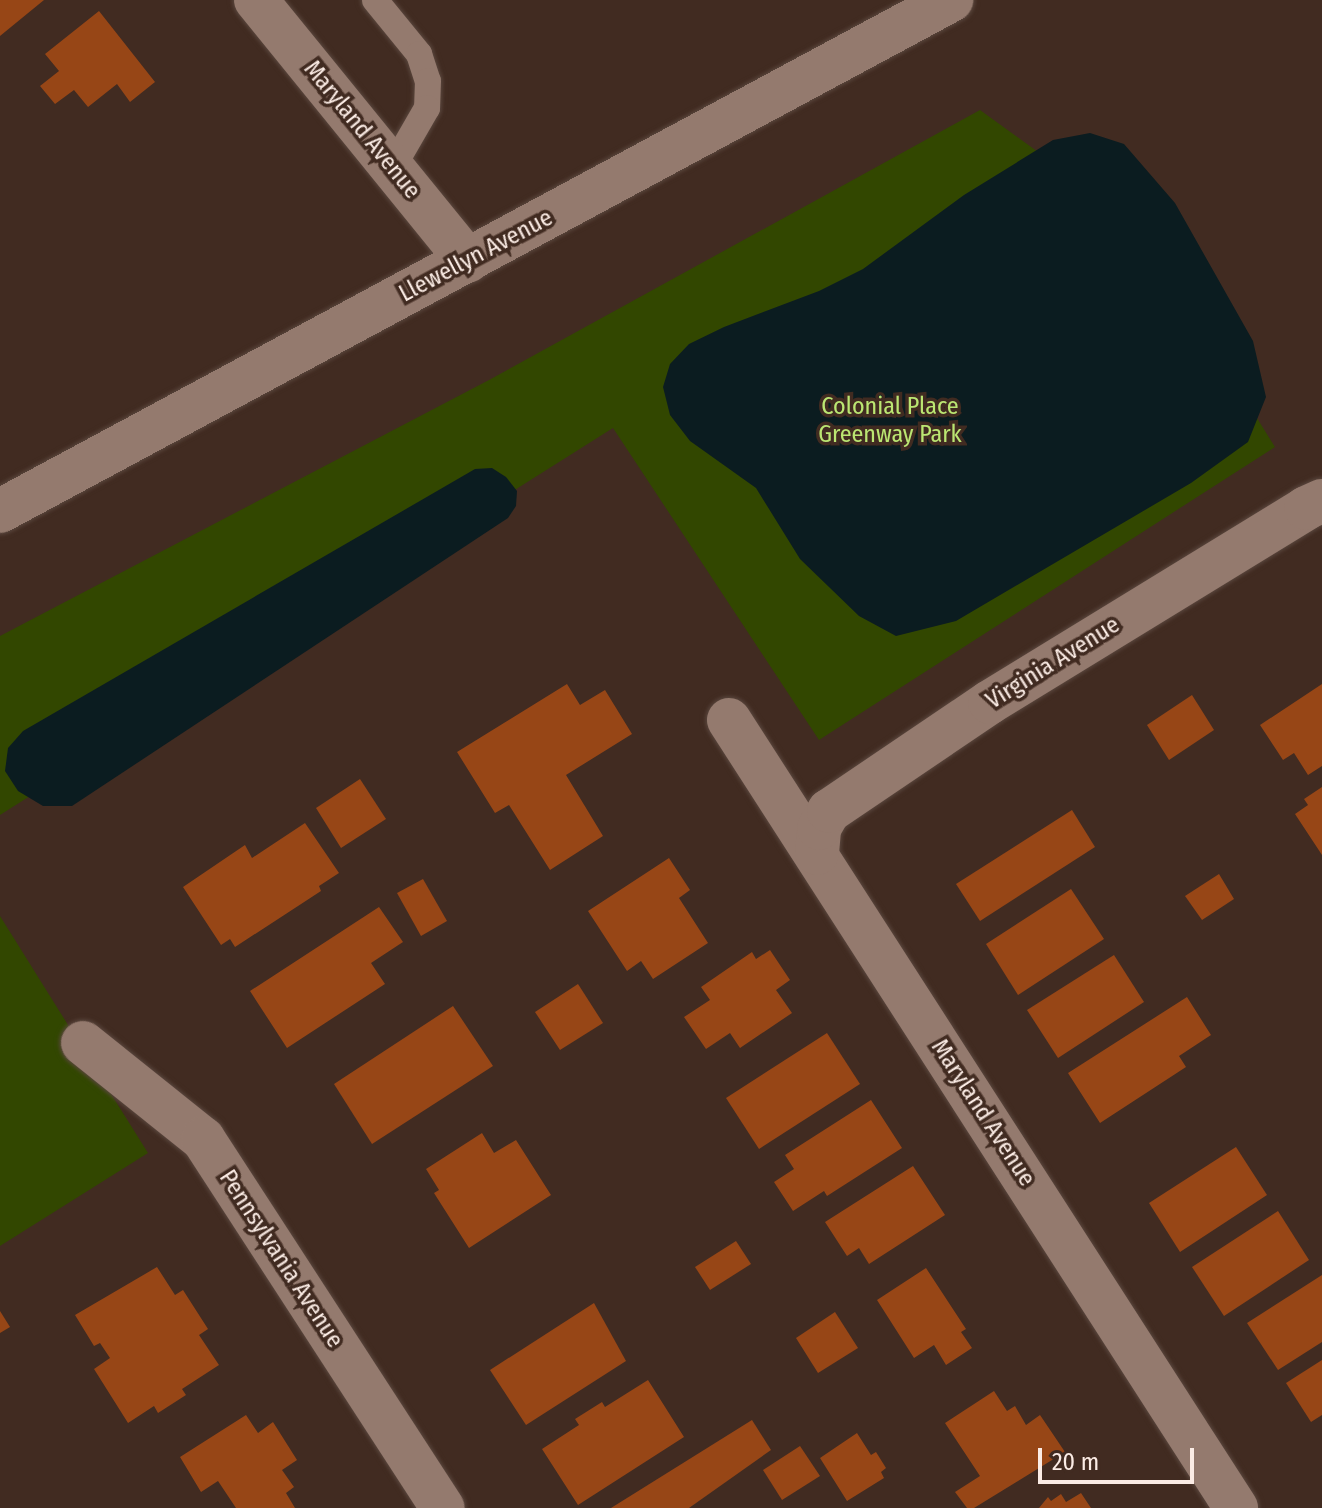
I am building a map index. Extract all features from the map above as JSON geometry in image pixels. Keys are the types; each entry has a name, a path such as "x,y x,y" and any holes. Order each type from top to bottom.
{"street":[{"name":"Maryland Avenue","path":"256,0 468,261"},
{"name":"Llewellyn Avenue","path":"0,511 468,261 922,6"},
{"name":"Virginia Avenue","path":"817,853 819,828 829,811 1003,694 1322,501"},
{"name":"Maryland Avenue","path":"729,720 1236,1508"},
{"name":"Pennsylvania Avenue","path":"83,1043 203,1139 443,1508"}],"lane":[{"path":"375,0 419,54 428,81 427,108 393,167"}],"green space":[{"name":"Colonial Place Greenway Park","path":"980,110 1136,223 1275,447 819,740 613,428 0,815 0,636 489,380"},
{"path":"0,916 148,1153 0,1246"}],"shaded area":[{"path":"1090,133 1124,144 1175,203 1253,341 1266,397 1248,442 1191,483 956,621 896,636 859,616 800,559 756,488 690,441 670,415 663,387 670,364 689,344 724,327 819,291 863,269 964,195 1053,140"},
{"path":"492,468 506,477 517,491 516,506 508,518 72,806 43,806 18,791 5,771 8,748 23,731 475,469"}],"building":[{"path":"0,0 44,0 0,36"},
{"path":"99,11 155,82 130,102 117,84 88,107 74,90 55,104 40,86 59,71 45,54"},
{"path":"567,684 580,705 605,690 632,734 566,775 603,836 550,870 509,805 495,813 457,752"},
{"path":"1322,684 1322,766 1308,775 1294,753 1283,760 1260,725"},
{"path":"1192,695 1214,730 1169,760 1147,725"},
{"path":"360,779 386,819 341,848 316,808"},
{"path":"1322,787 1322,855 1295,814 1308,805 1304,799"},
{"path":"1072,810 1095,847 980,921 956,884"},
{"path":"305,823 339,873 319,886 321,891 235,947 230,939 221,945 183,887 245,845 252,858"},
{"path":"669,858 690,890 679,898 708,943 653,979 641,961 627,971 588,911"},
{"path":"1219,874 1234,899 1202,920 1185,896"},
{"path":"423,879 447,921 421,936 397,893"},
{"path":"1071,889 1104,939 1018,995 986,944"},
{"path":"379,907 403,942 371,963 385,984 287,1048 250,991"},
{"path":"770,950 790,980 776,990 792,1013 740,1048 730,1033 706,1049 684,1017 710,1000 701,987 752,952 756,959"},
{"path":"1114,955 1144,1002 1058,1058 1027,1010"},
{"path":"578,984 603,1023 560,1050 535,1012"},
{"path":"1187,997 1211,1035 1179,1056 1186,1067 1100,1123 1068,1073"},
{"path":"453,1006 493,1066 372,1144 334,1084"},
{"path":"827,1033 860,1084 759,1149 726,1098"},
{"path":"871,1100 902,1148 827,1196 824,1191 793,1211 774,1182 794,1169 785,1155"},
{"path":"482,1133 494,1153 516,1140 551,1195 469,1248 434,1193 439,1190 426,1169"},
{"path":"1236,1147 1267,1195 1180,1252 1149,1203"},
{"path":"913,1166 945,1215 869,1264 859,1248 847,1256 825,1222"},
{"path":"1278,1211 1309,1260 1224,1316 1192,1267"},
{"path":"736,1241 751,1264 710,1290 695,1267"},
{"path":"157,1267 175,1295 183,1290 208,1329 199,1335 219,1365 182,1389 186,1395 158,1413 154,1406 128,1423 94,1369 110,1358 100,1343 94,1346 75,1315"},
{"path":"926,1268 966,1329 961,1332 972,1348 946,1365 934,1345 914,1358 877,1300"},
{"path":"1322,1275 1322,1342 1278,1370 1247,1323"},
{"path":"594,1303 626,1361 526,1425 490,1370"},
{"path":"0,1311 10,1327 0,1333"},
{"path":"835,1312 858,1348 818,1373 796,1338"},
{"path":"1322,1360 1322,1415 1311,1422 1286,1383"},
{"path":"648,1380 684,1437 578,1505 542,1449 579,1425 575,1419 602,1402 605,1407"},
{"path":"994,1391 1007,1411 1015,1406 1026,1425 1040,1415 1065,1452 974,1508 967,1508 955,1492 980,1476 945,1423"},
{"path":"246,1415 258,1433 273,1422 297,1460 282,1470 294,1487 286,1493 295,1508 236,1508 218,1481 201,1492 180,1457"},
{"path":"752,1420 771,1450 689,1508 611,1508"},
{"path":"857,1433 871,1455 876,1452 886,1468 881,1472 884,1478 847,1501 820,1458"},
{"path":"800,1446 820,1476 782,1500 763,1470"},
{"path":"1081,1493 1091,1508 1039,1508 1048,1497 1051,1501 1061,1494 1066,1502"}]}
